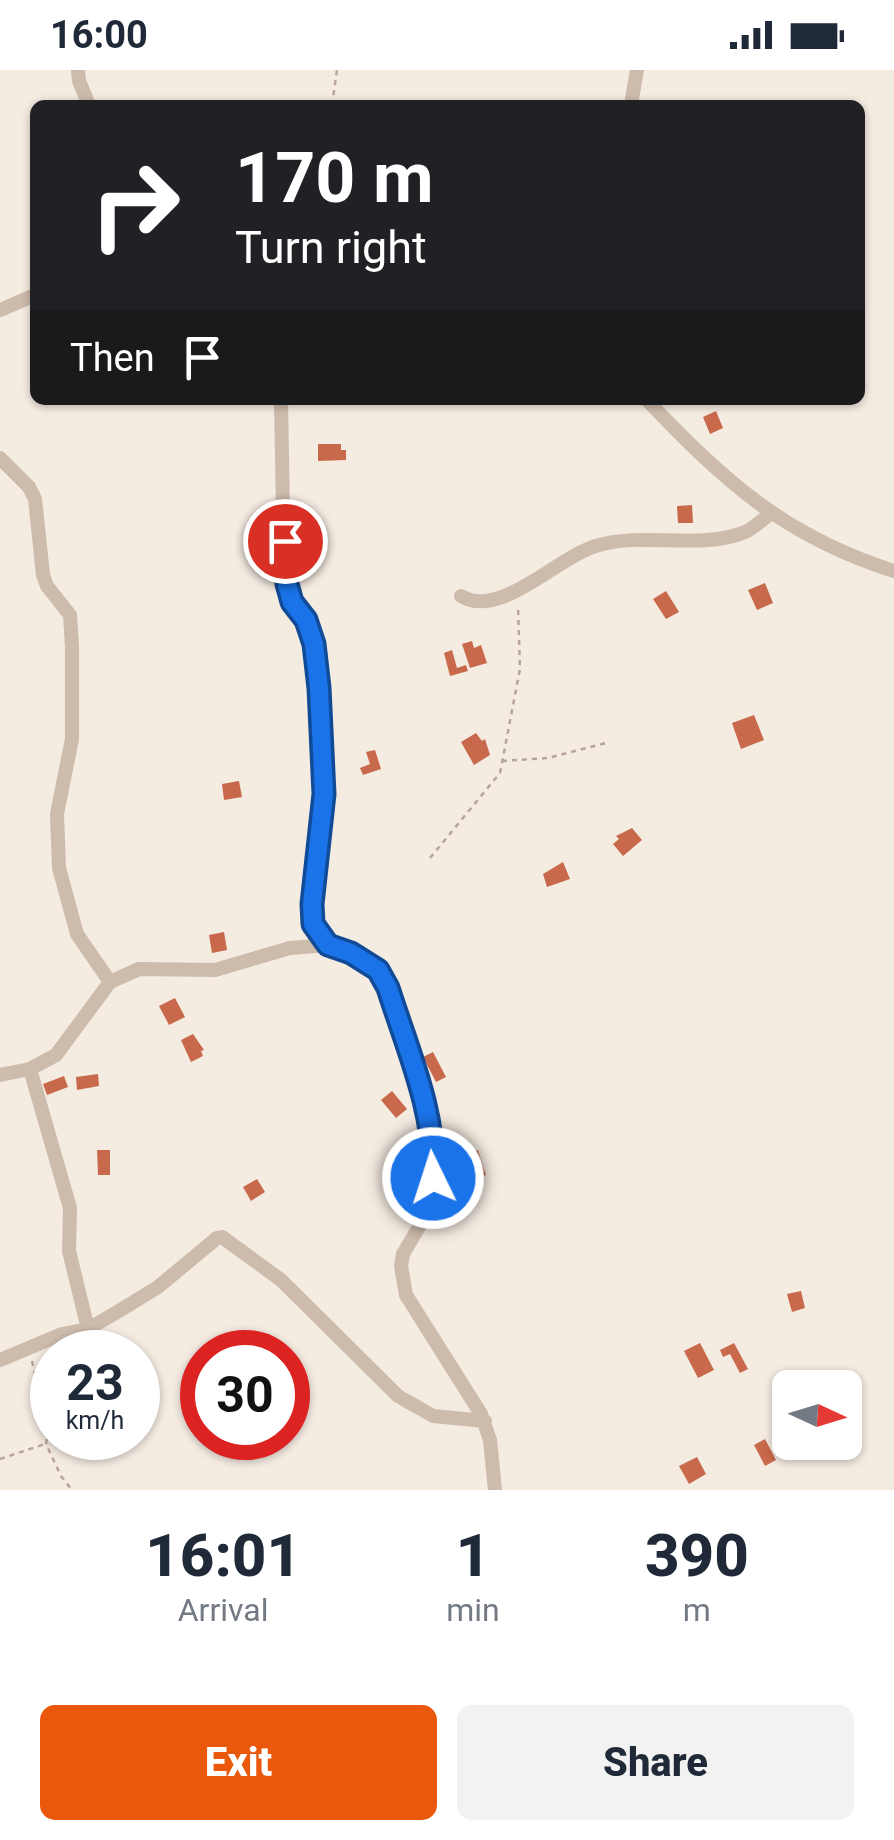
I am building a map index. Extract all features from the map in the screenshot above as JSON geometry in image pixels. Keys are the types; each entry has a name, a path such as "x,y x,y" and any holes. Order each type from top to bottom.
{"street":[{"path":"78,70 88,100"},
{"path":"632,100 638,70"},
{"path":"0,310 30,296"},
{"path":"281,405 284,567 292,602 306,620 314,644 319,688 324,794 312,904 313,924 328,945"},
{"path":"651,405 696,454 770,514 822,544 894,571"},
{"path":"0,458 33,494 43,575 70,615 72,739 58,814 59,868 77,934 110,982"},
{"path":"461,596 472,603 487,604 598,545 718,539 748,531 770,514"},
{"path":"0,1075 30,1069 56,1055 110,982 139,969 214,970 290,948 328,945 378,970 388,988 425,1109 434,1154 430,1210 403,1254 406,1295 485,1421 495,1490"},
{"path":"30,1069 70,1208 68,1251 88,1329"},
{"path":"83,1330 158,1287 222,1238 281,1280 398,1396 432,1416 485,1421"},
{"path":"0,1360 30,1349"}],"path":[{"path":"333,100 338,70"},
{"path":"430,858 496,781 520,669 515,590"},
{"path":"501,762 548,758 610,742"},
{"path":"0,1460 30,1450"},
{"path":"54,1460 72,1490"}],"building":[{"path":"716,411 723,428 710,434 703,417"},
{"path":"318,444 341,444 346,460 318,461"},
{"path":"692,505 693,523 678,523 677,506"},
{"path":"765,583 773,603 757,610 748,590"},
{"path":"666,591 679,612 666,619 653,599"},
{"path":"472,641 474,648 481,645 487,663 470,668 462,644"},
{"path":"452,650 457,668 466,665 468,671 450,676 444,653"},
{"path":"754,715 764,740 741,749 732,723"},
{"path":"476,733 482,741 485,739 490,755 474,765 461,742"},
{"path":"375,750 381,769 363,775 360,768 370,764 366,752"},
{"path":"239,781 242,797 224,800 222,784"},
{"path":"632,828 642,840 623,856 613,844 619,839 616,836"},
{"path":"563,862 570,879 547,887 543,874"},
{"path":"224,932 227,950 212,953 209,935"},
{"path":"175,998 185,1017 169,1025 159,1006"},
{"path":"193,1034 204,1050 203,1056 191,1062 181,1040"},
{"path":"433,1052 446,1077 436,1082 423,1057"},
{"path":"98,1074 99,1086 77,1090 76,1077"},
{"path":"64,1076 68,1087 47,1095 43,1084"},
{"path":"392,1091 407,1109 396,1118 381,1100"},
{"path":"97,1150 110,1150 110,1175 98,1175"},
{"path":"478,1150 486,1175 470,1181 461,1156"},
{"path":"257,1179 265,1192 251,1201 243,1187"},
{"path":"801,1291 805,1308 792,1312 787,1294"},
{"path":"700,1343 714,1370 698,1378 684,1351"},
{"path":"734,1343 748,1369 740,1373 730,1354 723,1357 720,1350"},
{"path":"765,1439 772,1460 776,1460 765,1466 754,1445"},
{"path":"697,1457 706,1474 689,1484 679,1466"}],"route":[{"path":"285,541 287,584 314,644 319,688 324,794 313,924 328,945 351,953 378,970 388,988 425,1109 434,1154 433,1178"}]}
